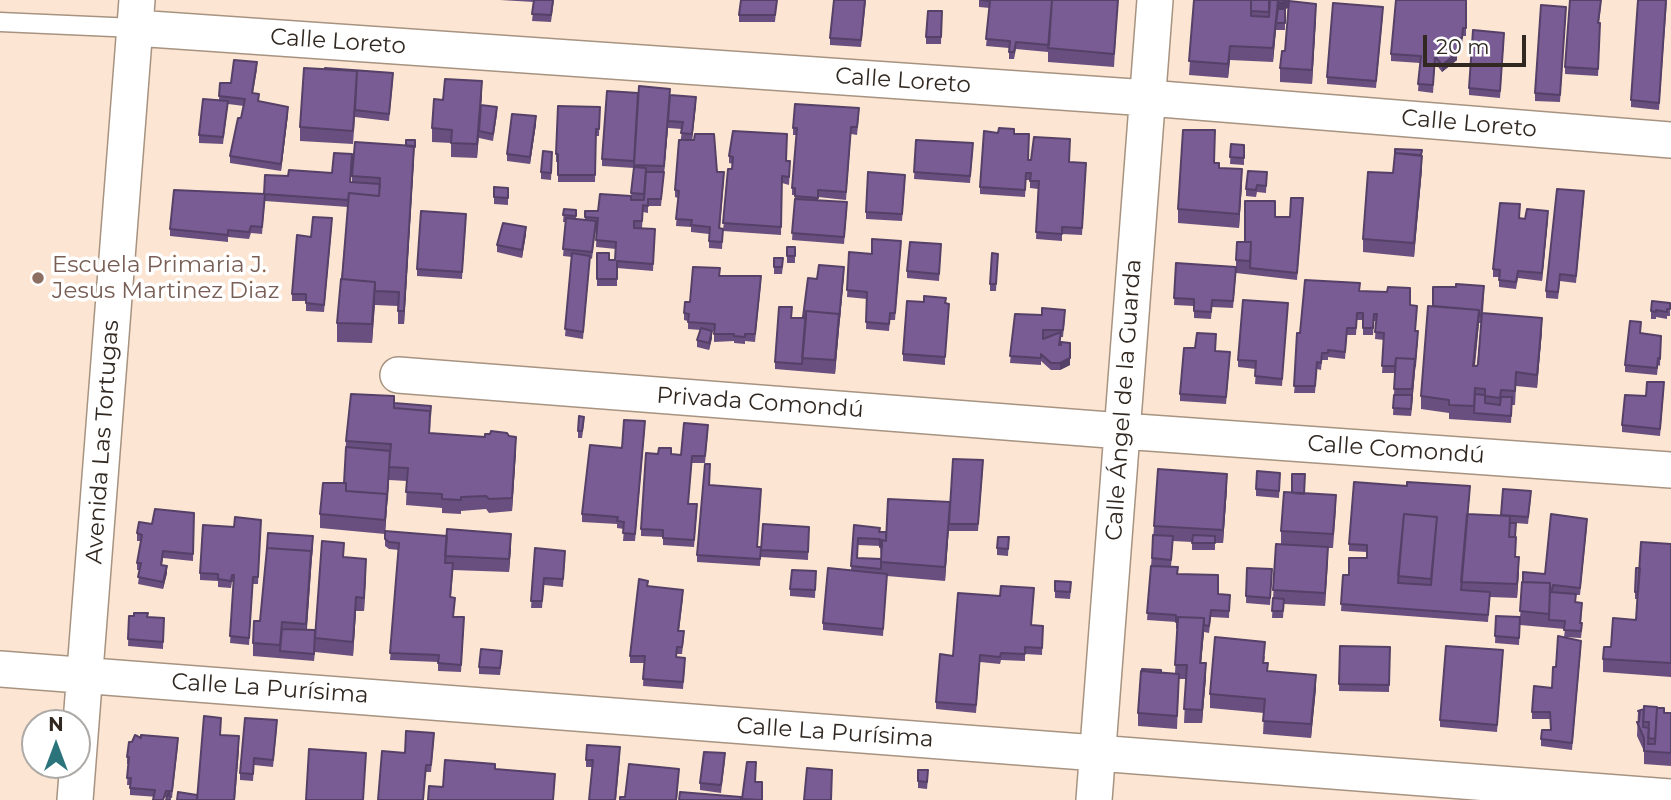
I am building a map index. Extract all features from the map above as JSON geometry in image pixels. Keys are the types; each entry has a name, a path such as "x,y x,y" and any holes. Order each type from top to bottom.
{"street":[{"name":"Calle Ángel de la Guarda","path":"1094,800 1155,0"},
{"name":"Calle Loreto","path":"136,14 1671,140"},
{"name":"Avenida Las Tortugas","path":"75,800 136,14"},
{"name":"Privada Comondú","path":"398,375 1122,431"},
{"name":"Calle Comondú","path":"1122,431 1671,470"},
{"name":"Calle La Purísima","path":"0,669 1671,797"}],"lane":[{"path":"0,22 136,14"}],"building":[{"path":"534,0 553,0 551,15 532,14"},
{"path":"741,0 777,0 775,15 739,15"},
{"path":"834,0 865,0 861,40 830,38"},
{"path":"981,0 1052,0 1049,45 1016,42 1014,52 1009,52 1010,41 986,39 990,1"},
{"path":"1052,0 1118,0 1114,54 1048,48"},
{"path":"1194,0 1251,0 1251,16 1269,17 1270,0 1278,0 1273,48 1230,46 1228,64 1189,61"},
{"path":"1251,0 1269,0 1269,12 1251,11"},
{"path":"1396,0 1466,0 1466,28 1463,28 1462,38 1457,38 1457,53 1442,65 1435,56 1433,85 1418,84 1421,56 1391,54"},
{"path":"1570,0 1601,0 1598,69 1565,67"},
{"path":"1638,0 1666,0 1659,103 1631,100"},
{"path":"1289,1 1316,4 1312,70 1280,68 1282,51 1285,51"},
{"path":"1333,3 1383,7 1376,81 1327,77"},
{"path":"1541,5 1566,7 1560,95 1535,93"},
{"path":"1278,9 1285,9 1285,23 1276,23"},
{"path":"928,11 942,11 941,37 926,37"},
{"path":"1473,30 1504,33 1500,91 1469,88"},
{"path":"234,60 257,62 252,93 259,94 258,101 288,107 281,164 230,156 245,99 219,96 220,83 231,83"},
{"path":"304,68 357,71 353,131 300,127"},
{"path":"325,68 393,73 389,114 355,110 357,71"},
{"path":"445,79 482,81 477,144 451,143 452,130 432,128 434,99 443,100"},
{"path":"639,86 670,89 664,166 634,165"},
{"path":"607,91 638,93 634,161 602,159"},
{"path":"670,95 696,97 692,134 681,133 683,122 668,121"},
{"path":"203,99 228,101 223,137 199,135"},
{"path":"795,104 859,108 857,127 851,127 846,192 818,190 818,198 795,196 795,188 792,188 797,128 793,128"},
{"path":"481,105 497,107 493,134 479,131"},
{"path":"558,106 600,107 599,129 596,129 595,175 558,175"},
{"path":"512,114 536,116 530,157 507,154"},
{"path":"999,128 1014,129 1014,134 1029,134 1028,160 1031,160 1034,137 1070,139 1069,162 1086,163 1082,228 1062,227 1062,234 1036,232 1039,181 1030,181 1031,173 1026,173 1025,190 980,187 984,131 998,133"},
{"path":"1183,130 1215,130 1214,163 1219,163 1219,168 1242,169 1239,214 1178,209"},
{"path":"733,131 787,134 786,161 790,161 789,177 782,176 781,227 723,223 728,169 732,169 733,157 729,156"},
{"path":"695,134 714,134 717,172 724,172 719,228 723,229 722,242 709,241 710,227 691,225 692,220 676,219 679,140 694,140"},
{"path":"406,140 415,140 415,147 406,146"},
{"path":"916,140 973,143 970,176 914,172"},
{"path":"355,142 414,146 404,311 398,311 399,292 375,291 375,282 342,279 349,193 379,196 380,178 352,176"},
{"path":"1231,144 1244,145 1244,158 1230,157"},
{"path":"1395,149 1422,150 1421,155 1395,153"},
{"path":"543,151 552,152 551,173 541,172"},
{"path":"334,153 352,154 350,182 380,184 379,196 349,193 348,200 264,194 265,175 288,176 289,170 332,173"},
{"path":"1395,153 1422,156 1414,243 1363,239 1368,172 1393,173"},
{"path":"634,167 646,168 644,194 631,193"},
{"path":"1248,171 1267,172 1266,186 1257,185 1256,190 1246,189"},
{"path":"646,172 664,172 661,199 648,199 648,206 643,205 642,221 634,221 634,228 655,229 653,264 617,261 617,279 597,279 597,253 609,253 609,260 615,260 616,242 596,240 598,218 585,217 585,211 598,211 600,194 631,196 631,200 644,200"},
{"path":"868,172 905,175 902,214 866,212"},
{"path":"494,187 508,188 508,198 494,197"},
{"path":"1557,189 1584,191 1576,276 1560,274 1558,292 1546,291"},
{"path":"174,190 265,194 262,227 251,226 249,232 228,230 228,235 170,229"},
{"path":"1291,198 1303,198 1297,273 1250,268 1251,242 1245,242 1245,201 1275,201 1275,217 1290,217"},
{"path":"795,199 847,202 844,237 792,233"},
{"path":"1500,203 1520,204 1519,218 1525,219 1527,209 1548,211 1542,273 1518,271 1516,282 1499,280 1500,270 1493,269"},
{"path":"564,209 576,210 576,216 563,215"},
{"path":"421,211 466,214 462,272 417,269"},
{"path":"313,217 332,218 324,305 306,303 306,294 292,294 297,235 311,237"},
{"path":"566,218 596,221 592,252 563,249"},
{"path":"503,223 526,227 522,250 497,245"},
{"path":"872,239 901,241 895,313 890,313 889,324 866,322 867,292 847,290 849,252 872,254"},
{"path":"910,242 941,244 939,274 907,271"},
{"path":"1237,242 1251,242 1250,261 1236,260"},
{"path":"787,247 795,247 795,256 787,256"},
{"path":"572,253 590,256 583,332 565,329"},
{"path":"992,253 998,254 996,284 990,284"},
{"path":"774,258 783,258 782,267 774,267"},
{"path":"1176,263 1236,267 1233,301 1212,300 1211,312 1194,311 1194,299 1174,298"},
{"path":"819,265 844,267 839,320 839,314 806,311 806,317 803,317 808,278 817,279"},
{"path":"693,267 720,268 719,276 761,276 755,334 745,334 745,337 714,334 715,324 688,322 689,314 684,313 685,302 690,302"},
{"path":"341,279 375,282 372,324 337,323"},
{"path":"1305,280 1360,283 1359,291 1387,292 1388,287 1410,288 1410,305 1417,306 1415,366 1415,359 1396,358 1395,366 1382,366 1384,333 1375,332 1377,314 1374,314 1373,328 1363,328 1363,313 1357,313 1356,328 1347,328 1345,352 1328,350 1328,353 1322,353 1321,363 1317,362 1315,386 1294,386 1297,333 1300,333"},
{"path":"1456,284 1484,286 1481,316 1479,310 1433,306 1433,287 1456,287"},
{"path":"924,296 946,298 945,303 949,304 945,357 903,354 907,301 924,302"},
{"path":"1243,300 1288,303 1282,379 1255,376 1256,361 1238,360"},
{"path":"1652,301 1670,303 1670,309 1667,309 1667,312 1651,311"},
{"path":"1428,306 1479,310 1473,366 1478,364 1482,313 1542,318 1537,375 1516,372 1515,391 1501,390 1500,398 1485,396 1485,389 1475,388 1474,406 1449,405 1449,400 1421,396"},
{"path":"779,307 792,307 791,318 806,318 802,364 775,362"},
{"path":"1042,308 1065,310 1063,330 1043,330 1043,339 1061,332 1059,345 1061,342 1070,343 1070,358 1060,363 1051,363 1041,354 1041,358 1010,356 1015,314 1042,315"},
{"path":"806,311 839,314 835,360 802,358"},
{"path":"1630,321 1641,322 1640,333 1661,336 1657,368 1625,365"},
{"path":"701,328 712,331 709,343 697,340"},
{"path":"1197,333 1216,334 1215,351 1230,352 1226,397 1180,394 1184,348 1195,348"},
{"path":"1396,358 1415,359 1412,389 1394,389"},
{"path":"1647,382 1664,382 1660,429 1622,425 1625,395 1646,396"},
{"path":"351,394 394,396 394,408 430,411 429,433 485,437 485,434 490,434 491,431 516,437 512,498 489,499 486,496 461,497 461,500 442,499 442,494 406,492 408,468 389,467 391,444 346,441"},
{"path":"1475,394 1485,395 1485,403 1500,405 1501,397 1512,397 1511,416 1474,413"},
{"path":"1394,395 1412,395 1411,409 1393,408"},
{"path":"394,403 431,406 430,417 430,411 394,408"},
{"path":"579,416 584,417 582,431 578,431"},
{"path":"624,420 645,421 635,534 623,533 624,522 617,521 618,517 582,514 590,445 622,448"},
{"path":"684,423 708,425 705,456 692,456 688,504 697,504 694,540 663,538 663,530 641,529 646,453 658,454 659,448 671,448 671,454 681,455"},
{"path":"346,447 390,451 387,500 387,494 346,491"},
{"path":"953,459 983,460 978,524 949,524"},
{"path":"705,464 710,464 709,485 761,489 757,547 761,547 760,559 697,555"},
{"path":"1158,469 1227,474 1223,530 1154,526"},
{"path":"1257,471 1280,473 1279,491 1256,489"},
{"path":"1292,474 1305,474 1304,494 1292,493"},
{"path":"1354,482 1407,486 1407,482 1470,486 1461,590 1490,592 1488,615 1341,604 1343,575 1349,575 1349,558 1367,558 1367,545 1349,544","holes":["1404,514 1437,517 1431,585 1398,583"]},
{"path":"323,483 346,483 346,491 387,494 385,520 320,514"},
{"path":"1503,489 1531,491 1528,517 1501,515"},
{"path":"1284,492 1336,495 1333,534 1281,531"},
{"path":"888,499 950,502 945,567 881,562 882,540 886,541"},
{"path":"155,509 194,513 193,554 163,551 161,565 167,566 163,582 138,577 141,563 137,563 142,535 137,533 139,522 152,524"},
{"path":"1404,514 1437,517 1431,579 1398,576"},
{"path":"1467,514 1510,516 1509,537 1516,537 1515,557 1519,557 1517,584 1461,582"},
{"path":"1551,514 1587,519 1580,588 1553,585 1550,590 1550,583 1523,582 1523,572 1545,574"},
{"path":"235,517 261,520 258,577 253,577 249,638 230,636 234,575 231,581 218,579 218,574 200,573 203,525 234,527"},
{"path":"1510,523 1516,523 1515,537 1509,537"},
{"path":"763,524 809,527 808,552 761,550"},
{"path":"854,525 880,528 879,532 886,532 886,541 882,540 882,547 880,539 858,538 857,558 881,559 881,569 851,566"},
{"path":"447,529 511,534 509,559 445,556"},
{"path":"385,531 447,536 445,563 453,563 450,597 455,598 453,617 464,617 461,665 438,663 439,655 390,653 399,543 385,539"},
{"path":"268,533 313,536 311,558 311,551 267,548"},
{"path":"1153,535 1173,536 1171,560 1152,558"},
{"path":"1193,535 1215,536 1215,543 1192,543"},
{"path":"998,537 1009,537 1008,549 997,548"},
{"path":"322,541 344,543 343,557 366,559 364,598 356,597 353,642 315,638"},
{"path":"1641,542 1671,544 1671,663 1603,659 1604,647 1611,647 1613,618 1636,620"},
{"path":"1276,544 1328,547 1325,593 1273,590"},
{"path":"267,548 311,551 306,624 282,622 280,645 253,643 254,621 260,621"},
{"path":"535,548 565,551 563,579 544,578 542,601 531,601"},
{"path":"1151,566 1178,567 1177,574 1218,575 1218,594 1230,595 1229,611 1211,610 1209,626 1204,625 1204,618 1178,617 1176,622 1176,615 1147,613"},
{"path":"828,568 887,574 883,629 823,623"},
{"path":"1247,568 1272,569 1270,598 1246,596"},
{"path":"1636,568 1640,568 1638,592 1635,592"},
{"path":"792,570 816,571 815,590 790,589"},
{"path":"639,579 648,581 647,586 683,590 678,631 684,631 682,647 677,647 676,657 685,658 683,682 643,679 645,656 630,656"},
{"path":"1055,581 1071,582 1070,592 1055,591"},
{"path":"1522,582 1550,583 1549,614 1520,611"},
{"path":"1001,586 1034,588 1031,625 1043,626 1042,648 1025,647 1025,654 1001,653 1000,657 980,655 976,705 936,702 940,654 953,656 958,593 1000,596"},
{"path":"1550,592 1576,594 1575,602 1582,603 1581,631 1564,630 1565,621 1549,620"},
{"path":"1273,598 1284,599 1283,611 1272,611"},
{"path":"134,613 148,613 147,617 164,618 163,642 128,639 129,616 134,616"},
{"path":"1496,616 1520,617 1519,638 1495,636"},
{"path":"1178,617 1204,618 1200,663 1206,663 1202,710 1184,709 1187,665 1175,665"},
{"path":"282,629 315,630 314,654 280,651"},
{"path":"1558,636 1581,641 1572,743 1541,739 1542,730 1551,730 1550,712 1532,712 1534,686 1552,688"},
{"path":"1215,637 1265,642 1263,663 1268,663 1267,671 1316,675 1311,724 1263,721 1265,699 1210,694"},
{"path":"1340,646 1390,647 1389,685 1339,684"},
{"path":"1446,646 1503,650 1497,725 1440,720"},
{"path":"481,649 502,651 500,668 479,667"},
{"path":"1161,670 1161,673 1142,671"},
{"path":"1141,671 1179,674 1177,716 1138,713"},
{"path":"1644,706 1657,707 1655,739 1648,738 1649,722 1643,722"},
{"path":"1657,708 1664,708 1664,713 1671,713 1671,753 1644,751 1644,738 1637,722 1638,711 1644,709 1643,727 1649,728 1648,744 1655,744"},
{"path":"204,716 221,718 220,735 239,736 234,800 197,800"},
{"path":"245,718 277,720 273,760 254,758 253,774 240,773"},
{"path":"406,731 434,733 431,765 426,765 423,800 378,800 382,751 405,753"},
{"path":"135,735 141,738 141,735 178,738 172,791 166,791 163,800 153,800 155,790 130,788 127,757 129,742 132,742"},
{"path":"587,745 620,747 615,800 589,800 593,760 586,760"},
{"path":"309,749 366,753 363,800 306,800"},
{"path":"704,752 725,753 721,785 700,783"},
{"path":"445,760 495,764 495,769 555,774 553,800 428,800 429,786 443,787"},
{"path":"747,762 756,762 755,782 762,782 762,800 742,799"},
{"path":"629,764 679,769 676,800 620,800 620,797 625,797"},
{"path":"807,768 832,770 831,800 804,800"},
{"path":"918,770 928,770 927,782 918,781"},
{"path":"178,792 197,795 197,800 177,800"},
{"path":"680,792 741,797 741,800 679,800"}],"place":[{"name":"Escuela Primaria J. Jesus Martinez Diaz","path":"38,278"}]}
